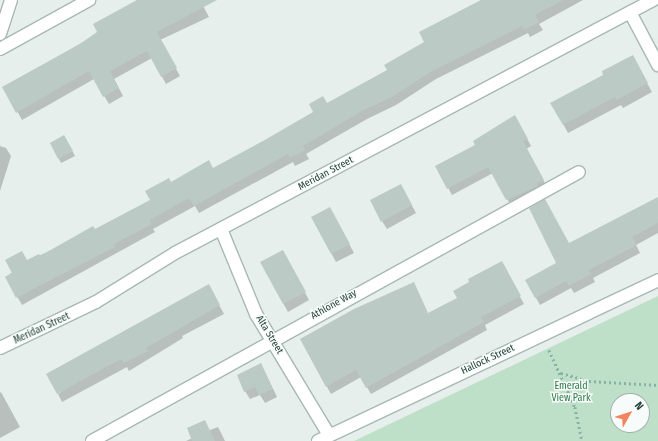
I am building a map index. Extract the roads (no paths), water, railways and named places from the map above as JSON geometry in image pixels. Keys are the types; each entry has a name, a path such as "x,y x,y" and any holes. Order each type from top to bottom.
{"street":[{"path":"0,34 11,0"},
{"path":"0,48 89,0"},
{"name":"Meridan Street","path":"0,348 96,302 146,269 631,14 653,0"},
{"path":"631,14 658,65"},
{"name":"Athlone Way","path":"92,441 272,339 578,172"},
{"name":"Alta Street","path":"221,229 245,290 329,436"},
{"name":"Hallock Street","path":"318,441 658,280"}],"park label":[{"name":"Emerald View Park","path":"571,392"}]}
